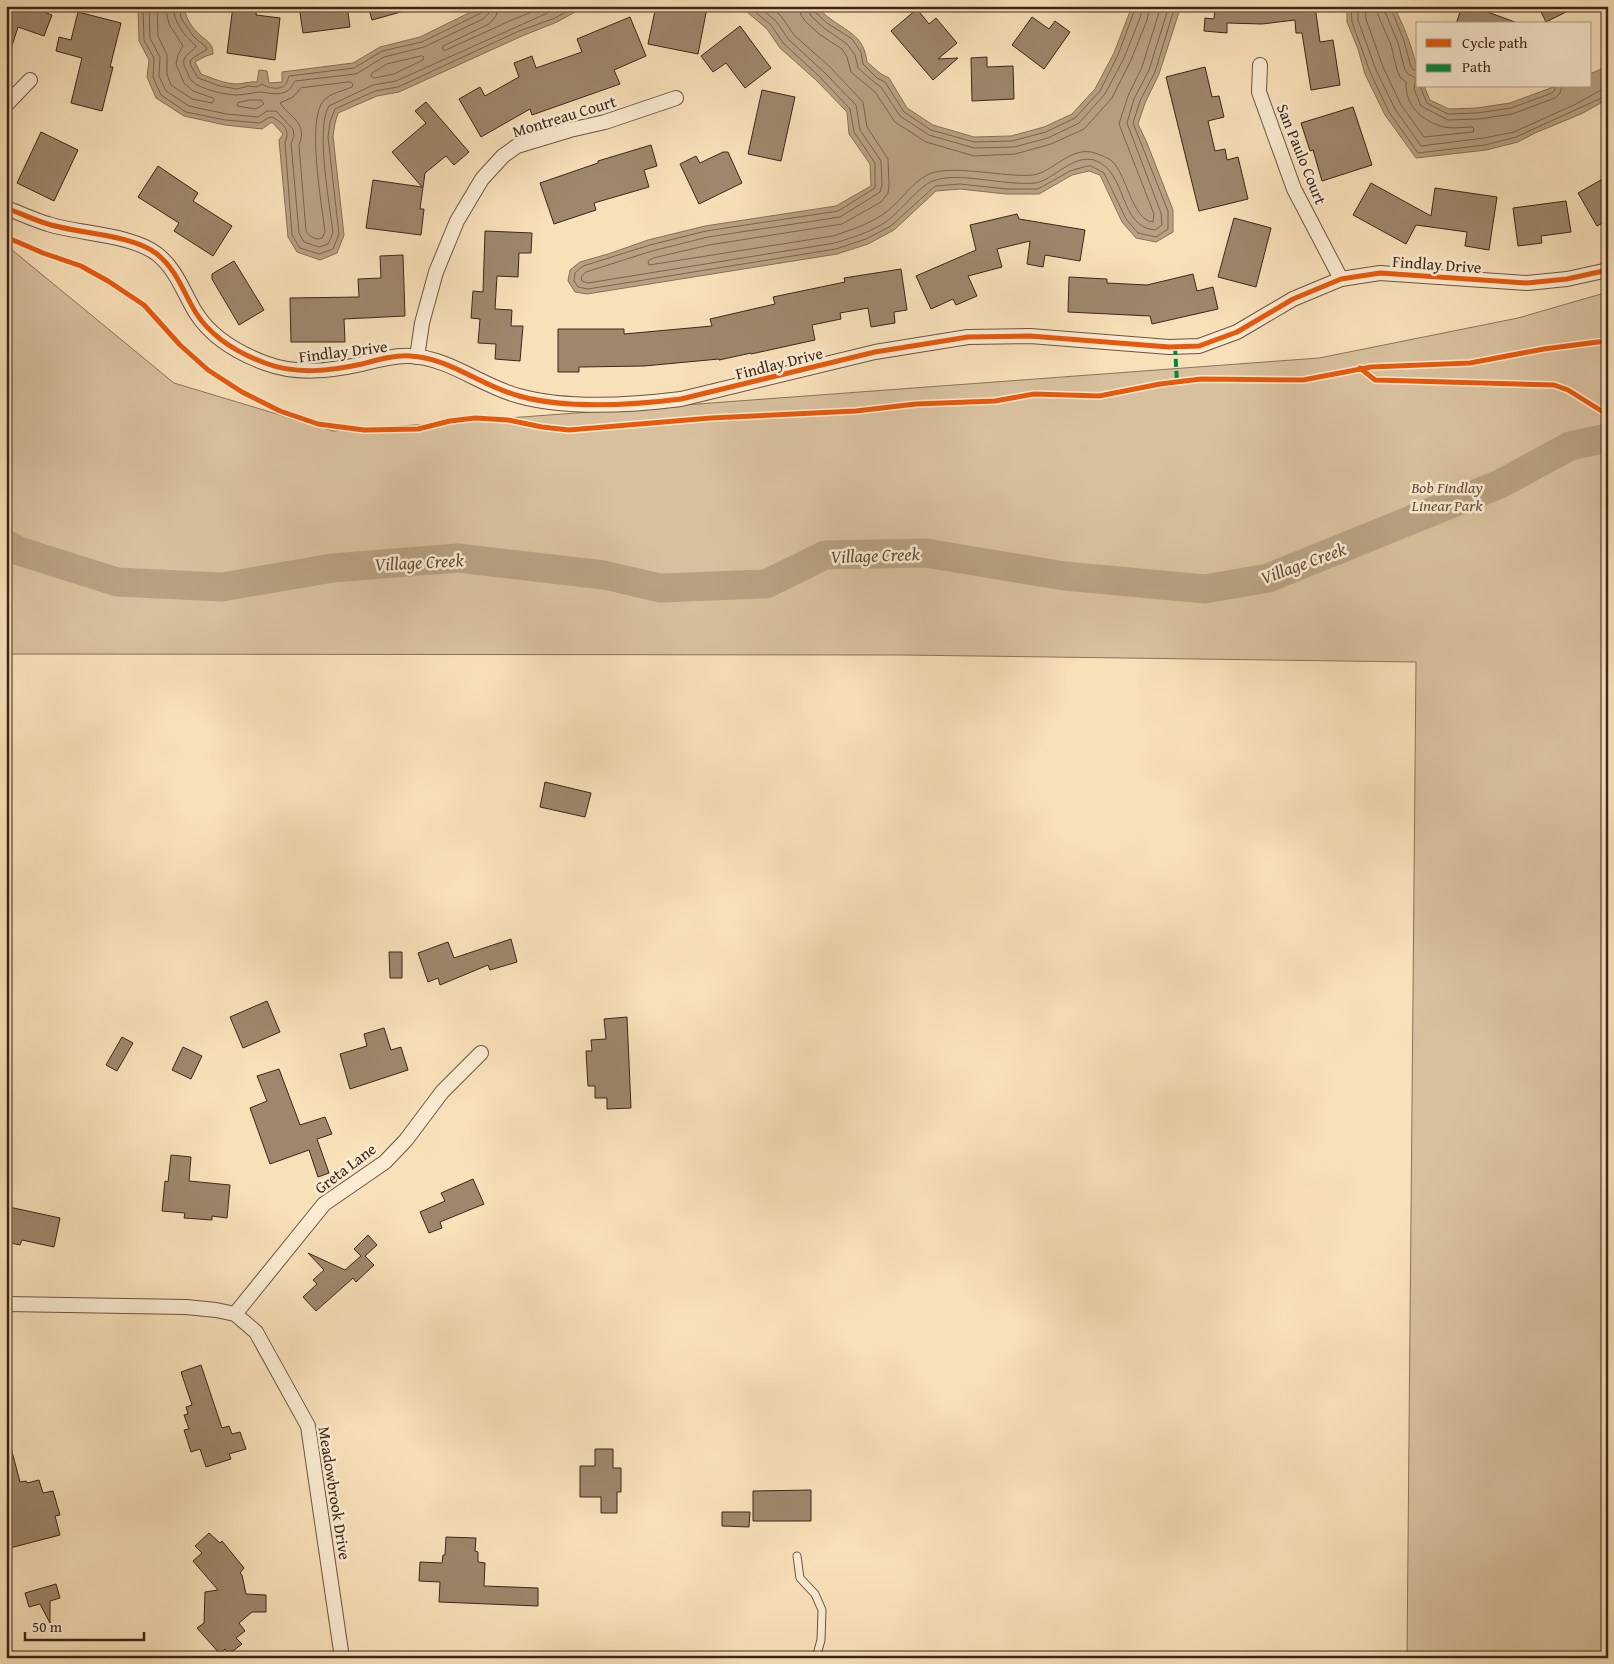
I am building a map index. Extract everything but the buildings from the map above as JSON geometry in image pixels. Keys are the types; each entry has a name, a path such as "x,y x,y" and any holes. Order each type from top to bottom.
{"street":[{"name":"San Paulo Court","path":"1260,65 1259,92 1294,189 1341,279"},
{"path":"6,105 30,80"},
{"name":"Montreau Court","path":"417,357 422,323 436,272 457,221 482,179 504,156 517,146 605,122 676,98"},
{"name":"Findlay Drive","path":"6,208 49,225 119,239 148,249 172,269 206,327 232,348 264,363 283,369 308,371 355,365 386,358 417,357 439,361 520,396 571,404 652,402 680,399 875,352 968,337 1030,336 1169,348 1199,346 1237,332 1293,299 1341,279 1380,273 1527,282 1567,279 1608,270"},
{"name":"Greta Lane","path":"235,1314 324,1204 385,1162 406,1140 442,1092 481,1053"},
{"name":"Meadowbrook Drive","path":"6,1304 186,1306 235,1314 256,1332 308,1426 342,1658"}],"lane":[{"path":"797,1556 800,1578 815,1594 822,1610 821,1640 816,1658"}],"green space":[{"name":"Bob Findlay Linear Park","path":"6,245 174,383 333,431 1319,358 1518,318 1608,292 1608,1658 1407,1658 1416,662 904,655 6,654"}],"water":[{"path":"138,6 184,6 190,23 212,46 213,50 213,54 195,62 201,74 223,82 237,84 257,82 259,70 267,71 269,83 282,82 282,72 353,63 380,47 420,37 483,6 586,6 557,22 399,92 377,96 338,113 333,136 344,235 337,253 320,260 297,252 288,237 279,140 283,134 272,122 262,129 225,125 184,116 156,98 147,77 149,60 139,41"},
{"path":"740,6 816,6 855,36 863,47 867,62 889,78 907,108 933,125 974,137 1011,136 1044,127 1072,114 1095,89 1114,53 1132,6 1181,6 1159,74 1145,103 1138,124 1173,210 1173,232 1156,242 1136,238 1122,222 1100,175 1089,171 1072,175 1039,194 1006,194 960,189 936,191 894,230 868,244 837,254 587,294 575,292 568,281 570,270 580,262 648,240 705,226 836,206 871,186 870,164 849,134 847,112 817,81 780,48 767,29"},
{"path":"1345,6 1394,6 1414,55 1416,88 1425,88 1430,100 1449,109 1477,108 1510,103 1551,88 1592,88 1592,73 1608,66 1608,99 1581,114 1518,142 1486,150 1416,158 1385,115 1365,74 1358,49 1347,22"}],"waterway":[{"name":"Village Creek","path":"6,544 19,551 117,582 222,587 332,568 458,558 604,575 660,588 766,584 825,555 926,553 1064,576 1205,589 1268,578 1500,484 1570,446 1608,438"}],"marked path":[{"path":"1175,347 1177,382"}],"cycle path":[{"path":"6,208 48,224 119,238 146,247 157,254 170,267 196,313 210,330 226,344 277,367 313,371 350,366 398,356 410,356 439,362 519,396 557,403 600,405 681,399 875,352 968,337 1030,336 1169,347 1199,346 1237,332 1293,299 1341,279 1380,273 1527,283 1567,279 1608,270"},
{"path":"6,237 43,253 81,266 108,281 144,305 180,345 208,370 242,392 280,411 318,424 364,430 418,429 450,421 475,418 508,420 569,430 711,418 856,411 916,404 995,401 1034,394 1099,396 1160,384 1201,379 1303,380 1371,367 1470,363 1544,349 1608,342"},
{"path":"1360,368 1375,380 1554,385 1568,390 1608,415"}]}
